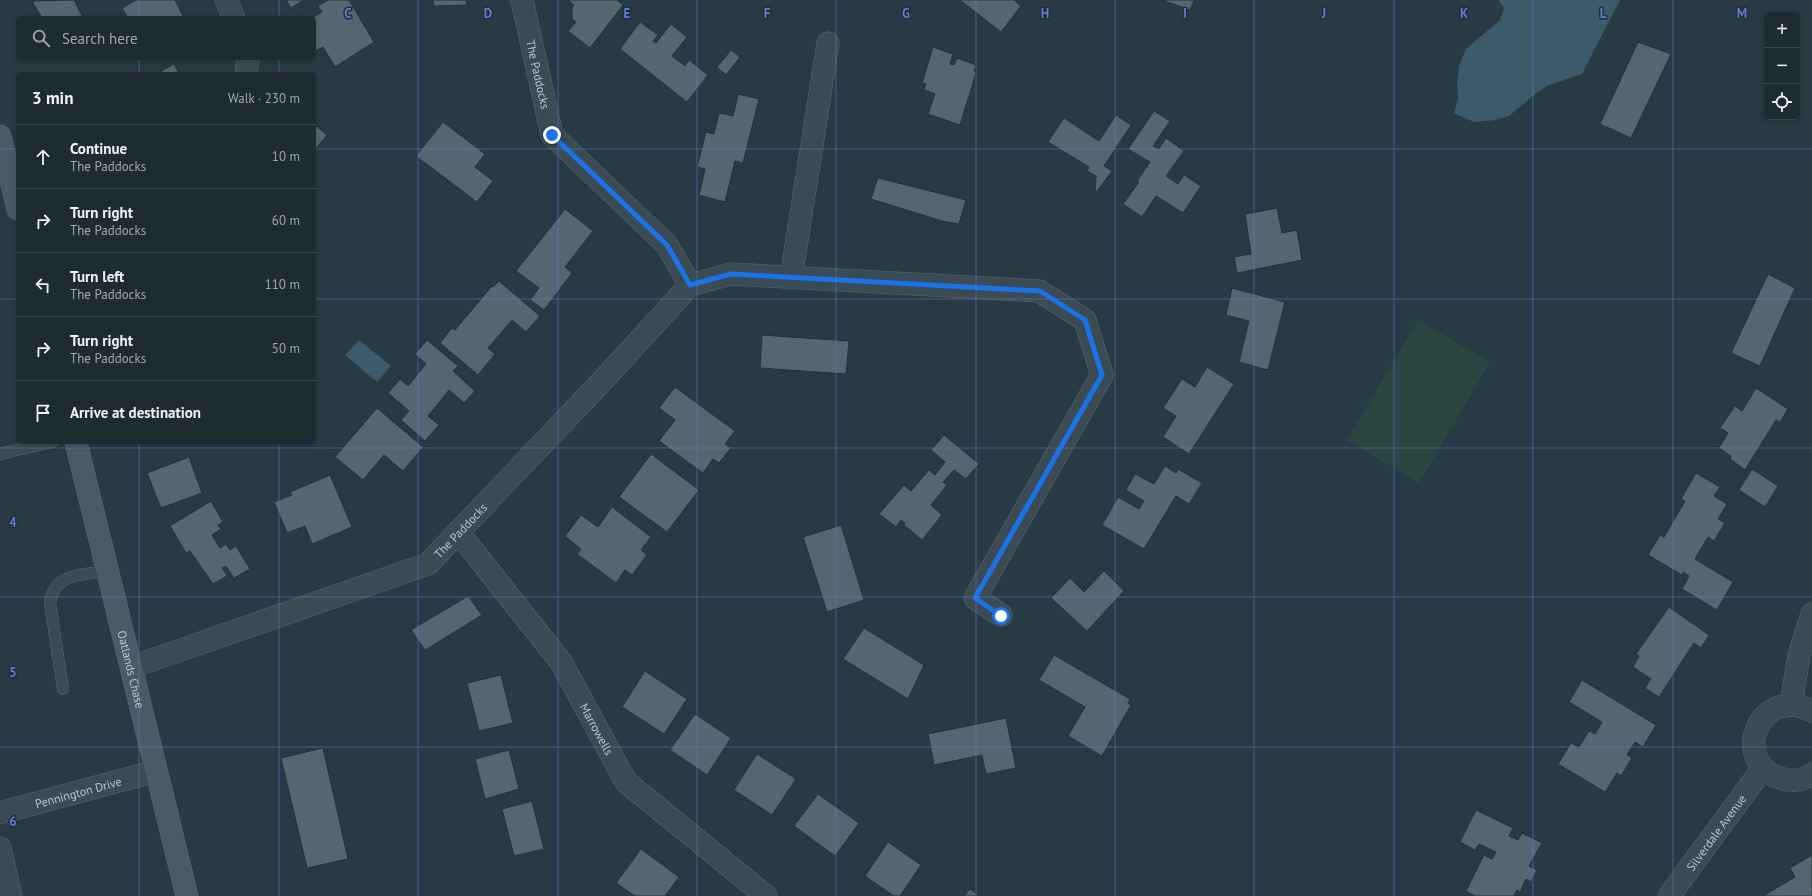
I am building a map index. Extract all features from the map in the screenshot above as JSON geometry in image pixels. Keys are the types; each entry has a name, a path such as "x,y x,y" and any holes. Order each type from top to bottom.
{"street":[{"path":"226,0 233,16"},
{"name":"The Paddocks","path":"132,668 428,564 605,378 690,285 667,245 552,135 522,0"},
{"path":"791,278 828,43"},
{"path":"246,72 248,60"},
{"path":"0,137 16,201"},
{"path":"690,285 731,274 1040,291 1085,320 1102,375 975,598 1001,616"},
{"name":"Oatlands Chase","path":"76,444 187,896"},
{"name":"Marrowells","path":"458,532 561,662 626,782 766,896"},
{"path":"1791,705 1799,655 1812,614"},
{"path":"1812,711 1804,707 1791,705 1779,707 1768,712 1754,733 1753,746 1757,758 1763,768 1773,776 1785,780 1798,780 1812,774"},
{"name":"Silverdale Avenue","path":"1669,896 1763,768"},
{"name":"Pennington Drive","path":"0,813 156,771"},
{"path":"0,848 11,896"}],"lane":[{"path":"0,454 43,444"},
{"path":"63,689 50,603 51,594 55,586 66,578 108,571"}],"green space":[{"path":"1418,320 1490,362 1419,483 1347,440"}],"water":[{"path":"1498,0 1620,0 1582,74 1549,85 1539,91 1509,116 1495,120 1474,122 1454,113 1458,98 1457,84 1459,66 1466,49 1500,20 1504,8"},
{"path":"359,340 391,366 377,382 345,355"}],"building":[{"path":"74,0 82,16 41,16 32,1"},
{"path":"136,0 175,0 183,16 127,16 122,8"},
{"path":"286,0 304,0 291,8"},
{"path":"328,0 349,0 374,42 335,67 323,47 316,51 315,16 322,12 318,6"},
{"path":"433,0 466,0 467,5 434,6"},
{"path":"568,0 617,0 623,5 590,48 568,31 576,22 572,19 572,8 574,5"},
{"path":"960,0 1014,0 1021,6 1001,32"},
{"path":"1162,0 1194,0 1190,10"},
{"path":"640,22 658,35 653,41 656,43 671,24 687,37 672,56 685,66 689,60 708,75 687,102 620,49"},
{"path":"1638,42 1671,54 1631,138 1600,124"},
{"path":"933,47 953,54 950,64 954,65 957,58 976,65 974,71 976,73 960,125 928,114 935,94 924,90 926,84 922,83"},
{"path":"731,50 740,57 726,75 717,67"},
{"path":"174,64 178,72 160,72"},
{"path":"738,94 759,99 743,163 735,161 725,202 699,195 705,169 697,167 706,132 714,134 719,113 733,116"},
{"path":"1154,111 1170,121 1153,146 1159,149 1166,138 1184,151 1166,176 1178,184 1184,175 1201,186 1183,213 1156,196 1142,217 1123,204 1139,182 1137,181 1150,162 1128,149"},
{"path":"1116,115 1131,125 1104,166 1112,171 1095,194 1096,176 1087,171 1089,167 1048,142 1064,118 1099,141"},
{"path":"443,122 485,154 475,167 493,181 477,202 416,156"},
{"path":"316,126 327,135 316,149"},
{"path":"878,178 966,200 959,224 942,221 871,199"},
{"path":"1277,208 1282,233 1297,230 1302,260 1237,273 1234,257 1251,254 1245,214"},
{"path":"565,209 593,231 565,267 572,273 544,310 530,300 539,288 516,271"},
{"path":"1768,274 1795,288 1760,366 1731,353"},
{"path":"499,281 540,316 526,332 512,320 488,348 495,354 478,375 440,343 452,328 455,330 492,286 493,287"},
{"path":"1232,288 1285,302 1268,370 1239,362 1249,321 1226,315"},
{"path":"762,335 849,341 846,374 760,368"},
{"path":"427,340 458,366 453,371 475,391 464,403 449,390 428,416 439,425 425,441 401,420 409,411 388,393 400,379 408,386 426,364 415,354"},
{"path":"1207,367 1234,384 1189,454 1163,437 1176,416 1163,408 1182,379 1195,387"},
{"path":"675,387 735,431 725,444 731,448 719,463 713,459 703,473 659,441 675,420 659,408"},
{"path":"1756,388 1788,409 1780,422 1776,420 1745,470 1730,459 1731,456 1719,448 1728,433 1720,428 1735,406 1742,411"},
{"path":"377,408 423,447 403,471 384,455 363,480 335,457"},
{"path":"944,435 979,464 966,479 954,470 943,482 947,485 931,505 942,515 922,540 904,525 905,523 901,520 896,527 879,514 904,485 911,491 929,470 935,475 945,462 931,450"},
{"path":"651,454 699,490 667,532 619,497"},
{"path":"189,457 202,493 161,508 147,473"},
{"path":"1165,466 1176,473 1178,469 1202,483 1189,504 1176,496 1144,549 1102,525 1118,497 1139,509 1144,501 1126,490 1135,474 1154,484"},
{"path":"1752,469 1778,486 1765,507 1739,490"},
{"path":"1696,473 1720,487 1714,496 1727,504 1718,519 1725,523 1714,541 1708,537 1695,559 1733,582 1717,610 1682,589 1689,576 1683,572 1682,575 1648,555 1660,535 1664,537 1685,501 1681,499"},
{"path":"330,475 352,527 312,544 305,526 287,533 274,502 292,495 290,492"},
{"path":"211,501 223,522 218,525 221,529 212,535 220,548 226,544 230,550 236,546 250,569 234,578 226,566 222,568 227,576 213,584 190,551 186,553 170,526"},
{"path":"612,507 651,537 641,550 647,555 632,575 625,570 616,583 577,554 581,549 565,536 581,515 598,527"},
{"path":"841,525 864,600 827,612 803,537"},
{"path":"1104,571 1124,591 1087,631 1051,598 1070,578 1084,592"},
{"path":"468,596 482,615 425,650 411,630"},
{"path":"1669,607 1709,635 1701,648 1694,643 1659,697 1645,688 1651,679 1633,667 1639,656 1636,654"},
{"path":"864,628 924,665 908,699 843,659"},
{"path":"1054,655 1130,699 1128,703 1131,705 1102,756 1068,736 1085,707 1039,680"},
{"path":"645,671 687,699 664,734 622,707"},
{"path":"501,675 513,723 479,731 467,683"},
{"path":"1582,680 1656,725 1643,747 1635,742 1627,755 1632,758 1621,776 1617,773 1605,792 1558,764 1571,743 1579,747 1589,731 1595,734 1602,722 1569,702"},
{"path":"695,714 731,738 707,775 670,750"},
{"path":"1006,718 1016,768 986,774 982,755 934,765 928,734"},
{"path":"323,748 348,859 307,868 281,758"},
{"path":"509,750 519,789 485,799 475,759"},
{"path":"757,754 796,779 772,815 734,790"},
{"path":"818,794 859,823 835,856 794,826"},
{"path":"532,801 544,849 514,856 502,809"},
{"path":"1476,810 1513,828 1509,836 1518,840 1522,833 1542,843 1529,866 1537,870 1531,882 1526,879 1520,892 1517,890 1514,896 1475,896 1466,891 1484,855 1492,859 1496,852 1479,844 1475,850 1460,842"},
{"path":"888,842 921,865 900,896 894,896 865,876"},
{"path":"641,849 679,877 665,896 635,896 616,883"},
{"path":"1812,855 1812,896 1763,896 1795,877 1790,868"},
{"path":"970,889 979,896 964,896"}],"route":[{"path":"552,135 667,245 690,285 731,274 1040,291 1085,320 1102,375 975,598 1001,616"}]}
